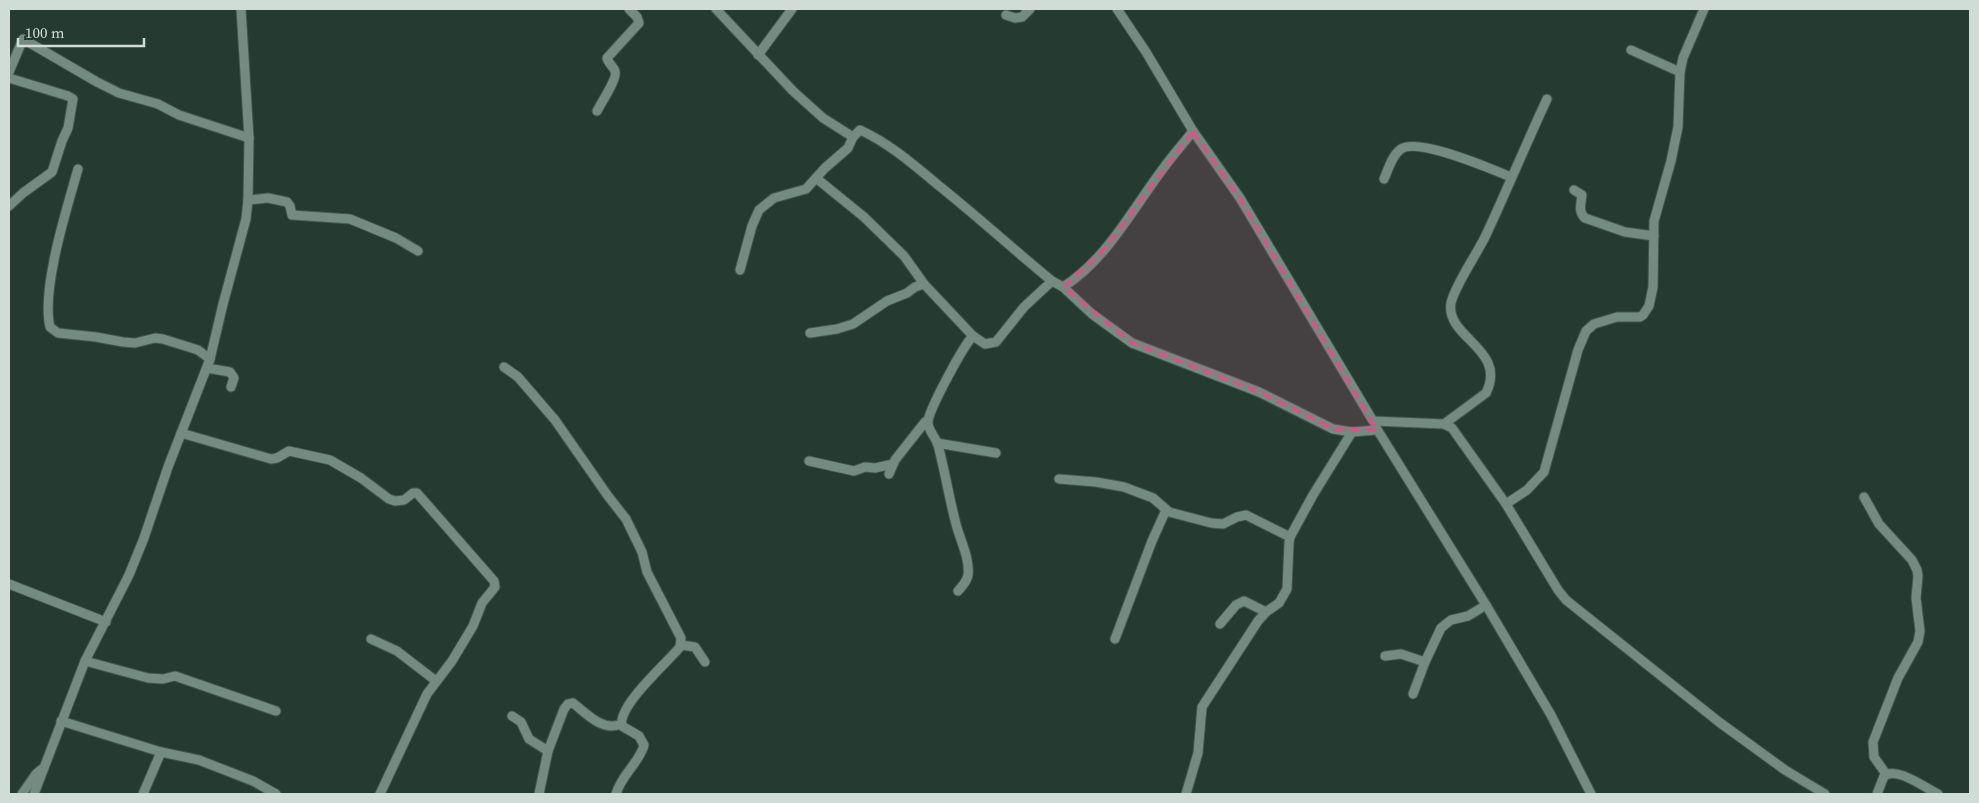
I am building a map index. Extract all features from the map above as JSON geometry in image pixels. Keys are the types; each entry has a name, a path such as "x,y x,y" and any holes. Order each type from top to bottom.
{"street":[{"path":"34,794 85,661 106,622 141,545 209,363 246,219 248,200 249,138 241,9"},
{"path":"596,111 616,76 615,69 607,58 639,23 637,17 629,9"},
{"path":"716,9 758,56 793,91 823,118 853,137"},
{"path":"758,56 792,9"},
{"path":"1006,15 1022,17 1030,9"},
{"path":"1117,9 1146,52 1193,131 1240,198 1372,421 1486,605 1551,715 1591,794"},
{"path":"1506,504 1527,490 1544,472 1578,350 1586,331 1599,321 1617,317 1640,317 1646,312 1653,287 1654,221 1671,161 1678,127 1680,72 1683,58 1704,9"},
{"path":"9,72 24,39 119,93 158,104 179,115 249,138"},
{"path":"1631,50 1680,72"},
{"path":"9,78 73,99 68,128 62,140 52,172 23,193 9,206"},
{"path":"1444,424 1486,392 1489,387 1489,364 1479,348 1456,325 1451,305 1457,288 1485,236 1547,99"},
{"path":"740,270 749,234 759,210 774,198 806,189 848,148 853,137 860,130 876,137 961,203 1052,281 1063,287 1092,314 1132,343 1259,392 1322,425 1352,432 1378,430"},
{"path":"1063,287 1078,277 1104,250 1162,169 1193,131"},
{"path":"1384,179 1399,151 1410,146 1445,152 1511,177"},
{"path":"78,169 54,259 48,306 50,327 58,333 123,342 135,343 156,338 163,339 198,350 209,363 230,372 234,378 231,387"},
{"path":"816,178 880,232 904,256 924,284 972,336 985,344 998,341 1016,315 1052,281"},
{"path":"1574,190 1582,195 1581,212 1585,218 1625,232 1654,236"},
{"path":"248,200 268,198 286,202 292,215 350,219 396,238 418,251"},
{"path":"810,333 837,329 853,324 887,301 924,284"},
{"path":"889,474 893,464 928,420 940,392 972,336"},
{"path":"504,367 518,376 555,420 608,496 626,518 642,552 647,572 679,632 681,645"},
{"path":"928,420 929,429 938,442 955,522 968,565 966,583 958,591"},
{"path":"1372,421 1444,424 1452,428 1506,504 1566,600 1719,722 1785,770 1825,794"},
{"path":"1186,794 1198,753 1202,708 1206,699 1266,612 1279,603 1287,589 1288,543 1290,537 1313,495 1352,432"},
{"path":"182,433 270,459 277,458 289,451 330,460 396,501 404,500 413,493 419,495 477,560 496,586 482,603 473,626 452,661 427,694 380,794"},
{"path":"938,442 996,453"},
{"path":"809,462 854,471 865,467 875,468 893,464"},
{"path":"1059,479 1096,482 1124,488 1153,498 1166,510 1178,515 1223,524 1246,515 1290,537"},
{"path":"1864,497 1880,524 1912,560 1918,576 1916,598 1920,630 1918,642 1898,678 1873,742 1874,757 1886,774"},
{"path":"1115,639 1152,541 1166,510"},
{"path":"9,584 106,622"},
{"path":"1220,624 1236,605 1244,600 1266,612"},
{"path":"1413,694 1424,662 1441,628 1446,622 1468,616 1486,605"},
{"path":"371,640 397,651 436,681"},
{"path":"681,645 695,647 705,662"},
{"path":"616,794 622,778 640,754 644,745 639,736 624,728 621,724 622,717 634,698 681,645"},
{"path":"1385,656 1401,654 1424,662"},
{"path":"85,661 148,678 163,679 175,676 276,711"},
{"path":"539,794 548,751 564,709 568,704 573,704 605,726 621,724"},
{"path":"512,716 521,722 529,739 548,751"},
{"path":"61,721 161,752 192,758 253,781 276,794"},
{"path":"143,794 161,752"},
{"path":"22,794 36,774 43,769"},
{"path":"1877,794 1882,778 1886,774 1901,774 1938,794"}],"highlighted area":[{"path":"1193,131 1240,198 1377,430 1333,429 1259,392 1132,343 1063,287 1104,249"}]}
